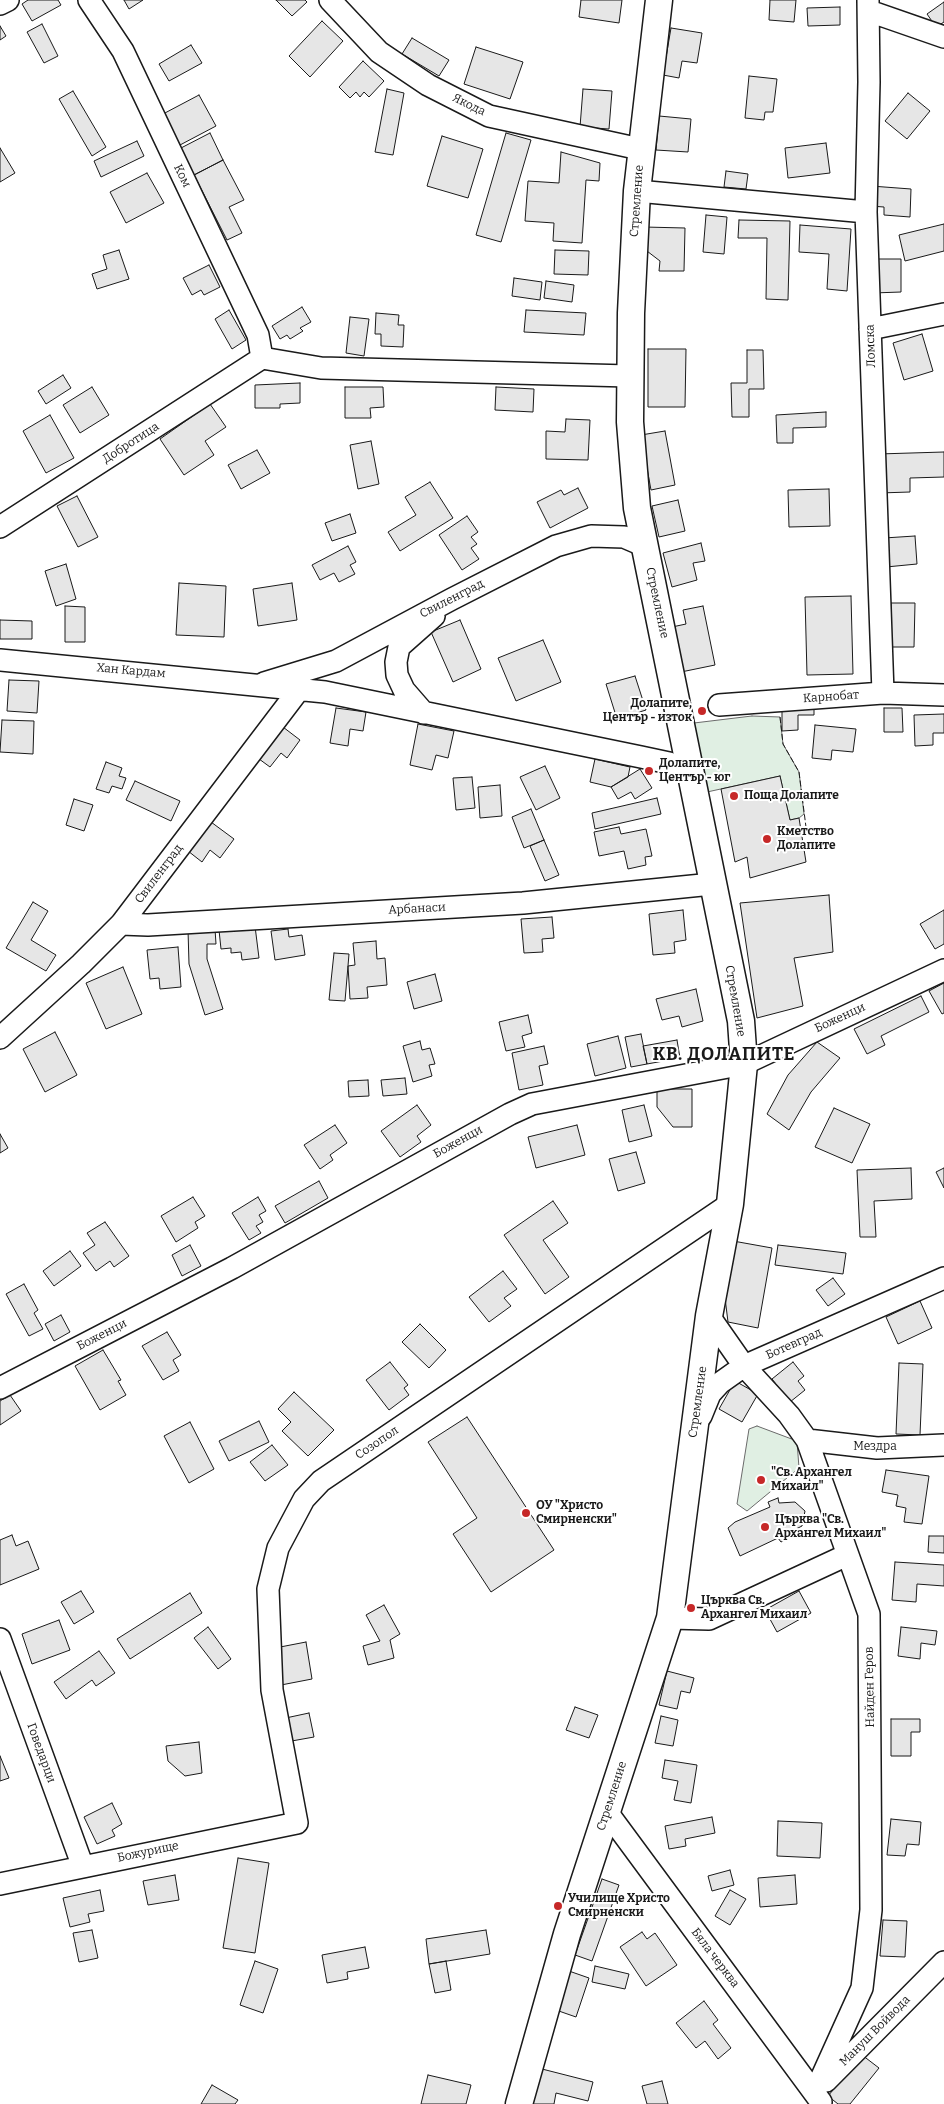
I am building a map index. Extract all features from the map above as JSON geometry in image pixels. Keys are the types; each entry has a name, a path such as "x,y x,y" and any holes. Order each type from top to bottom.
{"street":[{"path":"0,4 8,0"},
{"name":"Ком","path":"89,0 127,60 258,335 262,358"},
{"name":"Якода","path":"330,0 379,52 428,85 489,116 640,149"},
{"name":"Стремление","path":"519,2104 567,1934 670,1618 709,1316 730,1204 744,1064 741,1021 637,508 630,422 629,376 637,191 640,149 659,0"},
{"path":"869,5 944,37"},
{"name":"Ломска","path":"869,5 866,212 883,693"},
{"path":"637,191 866,212"},
{"path":"870,329 944,314"},
{"path":"262,358 320,368 629,376"},
{"name":"Добротица","path":"0,527 262,358"},
{"name":"Свиленград","path":"261,684 336,661 556,546 591,536 624,537 645,546"},
{"path":"424,712 404,690 397,675 396,662 399,647 452,599"},
{"name":"Хан Кардам","path":"0,660 261,684 298,691 325,692 669,763 691,773"},
{"name":"Свиленград","path":"5,1030 121,924 298,691"},
{"name":"Карнобат","path":"718,705 883,693 944,694"},
{"name":"Арбанаси","path":"121,924 148,925 523,903 712,884"},
{"name":"Боженци","path":"0,1388 232,1268 510,1114 532,1104 744,1064 944,970"},
{"name":"Созопол","path":"297,1823 272,1690 268,1589 278,1548 304,1499 321,1481 730,1204"},
{"name":"Ботевград","path":"690,1456 701,1414 710,1394 720,1383 744,1366 944,1278"},
{"name":"Найден Геров","path":"709,1316 744,1366 789,1415 807,1440 869,1614 872,1910 862,1988 817,2100"},
{"name":"Мездра","path":"807,1440 877,1448 944,1445"},
{"path":"670,1618 709,1619 847,1555"},
{"name":"Говедарци","path":"0,1639 83,1866"},
{"name":"Бяла черква","path":"608,1812 817,2100"},
{"name":"Божурище","path":"0,1884 297,1823"},
{"name":"Мануш Войвода","path":"817,2100 944,1962"}],"green space":[{"path":"752,716 780,717 783,744 799,772 804,814 799,818 790,820 780,776 707,792 694,723"},
{"path":"757,1426 797,1441 799,1468 747,1511 737,1504 749,1429"}],"building":[{"path":"28,0 58,0 61,5 32,21 22,4"},
{"path":"124,0 143,0 129,9"},
{"path":"276,0 305,0 307,2 292,16"},
{"path":"581,0 622,0 619,23 579,17"},
{"path":"770,0 796,0 794,22 769,20"},
{"path":"944,2 944,22 936,27 927,14"},
{"path":"840,7 840,25 808,26 807,8"},
{"path":"322,21 343,41 310,77 289,56"},
{"path":"42,24 58,56 44,63 27,32"},
{"path":"0,26 6,36 0,40"},
{"path":"671,28 702,33 697,63 682,61 679,78 663,75"},
{"path":"412,38 449,60 439,76 402,54"},
{"path":"191,45 202,63 169,81 159,64"},
{"path":"476,47 523,62 510,99 464,84"},
{"path":"363,61 384,81 369,97 364,92 360,97 356,92 350,98 339,87"},
{"path":"749,76 777,79 773,112 765,112 764,120 745,118"},
{"path":"387,89 404,93 393,155 375,152"},
{"path":"583,89 612,91 609,129 580,127"},
{"path":"73,91 106,147 92,156 59,99"},
{"path":"908,93 930,111 907,139 885,121"},
{"path":"199,95 216,126 180,145 163,114"},
{"path":"659,116 691,119 688,152 656,150"},
{"path":"210,133 223,160 194,175 181,148"},
{"path":"506,133 531,140 501,242 476,235"},
{"path":"442,136 483,149 468,198 427,186"},
{"path":"137,141 144,156 101,177 94,161"},
{"path":"826,143 830,173 788,178 785,148"},
{"path":"0,148 15,173 0,182"},
{"path":"561,152 600,163 599,181 586,180 582,243 553,241 554,223 525,221 528,181 559,183"},
{"path":"223,160 244,200 229,207 242,233 227,240 194,175"},
{"path":"726,171 748,174 746,189 724,187"},
{"path":"147,173 164,203 126,223 110,192"},
{"path":"871,186 911,189 910,217 884,215 884,207 870,206"},
{"path":"706,215 727,217 724,254 703,252"},
{"path":"739,220 790,221 788,300 766,299 767,238 738,238"},
{"path":"944,224 944,251 905,261 899,235"},
{"path":"800,225 851,229 847,291 827,289 829,254 799,252"},
{"path":"644,227 685,228 684,271 659,271 660,261 643,248"},
{"path":"119,250 129,279 97,289 92,274 107,269 103,255"},
{"path":"555,250 589,251 588,275 554,274"},
{"path":"873,259 901,259 901,292 873,293"},
{"path":"209,265 220,287 204,295 201,290 192,295 183,278"},
{"path":"514,278 542,282 540,300 512,296"},
{"path":"546,281 574,285 572,302 544,298"},
{"path":"302,307 311,322 300,328 303,331 290,339 287,335 280,339 272,326"},
{"path":"229,310 246,340 232,349 215,319"},
{"path":"526,310 586,313 584,335 524,332"},
{"path":"376,313 399,315 398,325 404,325 403,347 381,346 381,334 375,334"},
{"path":"350,317 369,319 364,356 346,353"},
{"path":"922,334 933,371 904,380 893,343"},
{"path":"648,349 686,349 685,407 648,407"},
{"path":"747,350 763,350 764,389 749,389 749,417 732,417 731,383 747,383"},
{"path":"63,375 71,388 46,404 38,391"},
{"path":"300,383 300,403 280,404 280,408 255,408 255,385"},
{"path":"92,387 109,415 80,433 63,405"},
{"path":"345,387 383,387 384,407 370,408 371,418 345,418"},
{"path":"496,387 534,389 533,412 495,410"},
{"path":"210,404 226,427 205,441 214,455 184,475 160,439"},
{"path":"826,412 826,427 793,428 793,443 777,443 776,415"},
{"path":"50,415 74,458 46,473 23,431"},
{"path":"566,419 590,420 588,460 546,459 546,431 565,432"},
{"path":"665,431 675,485 651,490 641,435"},
{"path":"371,441 379,484 358,489 350,445"},
{"path":"257,450 270,473 241,489 228,465"},
{"path":"944,452 944,477 910,478 910,492 879,493 878,454"},
{"path":"430,482 453,518 400,551 388,532 416,515 405,497"},
{"path":"578,488 588,508 550,528 537,502 561,490 564,495"},
{"path":"829,489 830,526 789,527 788,490"},
{"path":"77,496 98,537 78,547 57,506"},
{"path":"678,500 685,531 659,537 652,506"},
{"path":"350,514 356,533 332,541 325,523"},
{"path":"467,516 478,532 471,537 477,544 471,548 479,559 462,570 439,535"},
{"path":"915,536 917,564 886,567 884,538"},
{"path":"701,543 705,561 693,563 697,580 672,587 663,553"},
{"path":"348,546 356,562 350,565 355,574 339,582 334,573 320,580 312,565"},
{"path":"66,564 76,599 56,606 45,571"},
{"path":"179,583 226,586 224,637 176,635"},
{"path":"292,583 297,620 258,626 253,589"},
{"path":"851,596 853,674 807,675 805,597"},
{"path":"891,603 915,603 914,647 891,647"},
{"path":"65,606 85,607 85,642 65,642"},
{"path":"703,606 715,665 681,672 672,627 686,624 683,610"},
{"path":"0,620 32,621 32,639 0,639"},
{"path":"460,620 481,669 453,682 431,632"},
{"path":"543,640 561,682 516,701 498,658"},
{"path":"635,676 646,710 617,719 606,684"},
{"path":"9,680 39,681 37,713 7,711"},
{"path":"814,704 814,715 798,715 798,730 782,731 782,705"},
{"path":"336,708 366,712 363,731 350,729 348,746 330,743"},
{"path":"884,708 902,708 903,732 884,732"},
{"path":"944,714 944,733 933,733 933,745 915,746 914,715"},
{"path":"2,720 34,721 33,754 0,752"},
{"path":"279,724 300,740 287,758 281,753 270,767 255,756"},
{"path":"418,724 454,731 448,758 436,755 432,770 410,765"},
{"path":"815,725 856,729 853,752 832,750 831,760 812,758"},
{"path":"595,759 630,767 628,777 611,787 590,782"},
{"path":"106,762 122,768 119,776 126,778 122,789 112,786 109,793 96,789"},
{"path":"545,766 560,798 536,810 520,777"},
{"path":"640,769 652,788 635,799 631,792 618,799 611,787"},
{"name":"Кметство Долапите","path":"780,776 790,820 799,818 806,862 750,878 747,857 735,862 721,789"},
{"path":"472,777 475,808 456,810 453,778"},
{"path":"135,781 180,801 171,821 126,800"},
{"path":"500,785 502,816 480,818 478,787"},
{"path":"657,798 661,814 595,829 592,813"},
{"path":"74,799 93,805 84,831 66,825"},
{"path":"531,809 544,840 524,848 512,817"},
{"path":"211,822 234,839 220,858 210,850 202,862 188,851"},
{"path":"619,827 621,834 646,829 652,856 645,857 646,865 628,869 624,851 599,856 594,832"},
{"path":"544,840 559,875 545,881 530,846"},
{"path":"829,895 833,952 794,958 803,1006 757,1018 740,903"},
{"path":"33,902 48,911 31,940 56,955 46,971 6,948"},
{"path":"683,910 686,940 674,942 675,953 653,955 649,914"},
{"path":"944,910 944,944 935,949 920,924"},
{"path":"552,917 554,938 542,939 543,952 524,953 521,919"},
{"path":"255,926 259,958 242,960 241,952 231,953 231,948 221,949 219,930"},
{"path":"215,929 216,944 207,944 207,959 223,1009 205,1015 189,964 188,930"},
{"path":"288,929 289,937 302,935 305,955 275,960 271,931"},
{"path":"376,941 377,959 385,958 387,985 367,987 368,998 350,999 348,966 355,965 353,943"},
{"path":"178,947 181,987 160,989 159,978 150,979 147,950"},
{"path":"334,953 349,954 345,1001 329,1000"},
{"path":"123,967 142,1014 106,1029 86,983"},
{"path":"435,974 442,1001 414,1009 407,982"},
{"path":"944,983 944,1013 942,1014 929,991"},
{"path":"696,989 703,1021 682,1027 679,1016 662,1020 656,999"},
{"path":"921,996 929,1012 881,1036 885,1045 867,1054 854,1029"},
{"path":"528,1015 532,1033 522,1036 525,1047 506,1051 499,1022"},
{"path":"55,1032 77,1075 45,1092 23,1049"},
{"path":"641,1034 647,1064 631,1067 625,1037"},
{"path":"618,1036 626,1068 595,1076 587,1044"},
{"path":"677,1040 680,1058 647,1064 643,1046"},
{"path":"420,1041 422,1050 430,1048 435,1064 429,1065 432,1076 413,1082 403,1046"},
{"path":"817,1042 840,1058 811,1092 789,1130 767,1114 788,1075"},
{"path":"544,1046 548,1064 539,1066 543,1085 519,1090 512,1053"},
{"path":"405,1078 407,1094 383,1096 381,1080"},
{"path":"368,1080 369,1096 349,1097 348,1081"},
{"path":"657,1089 692,1089 692,1127 673,1127 657,1107"},
{"path":"417,1105 431,1125 417,1136 421,1142 400,1157 381,1131"},
{"path":"644,1105 652,1136 629,1142 622,1110"},
{"path":"834,1108 870,1124 852,1163 815,1147"},
{"path":"335,1125 347,1143 330,1155 333,1160 320,1169 304,1145"},
{"path":"577,1125 585,1155 536,1168 528,1137"},
{"path":"0,1134 8,1148 0,1153"},
{"path":"636,1152 645,1183 618,1191 609,1159"},
{"path":"911,1168 912,1199 874,1201 876,1237 860,1237 857,1170"},
{"path":"944,1168 944,1188 936,1172"},
{"path":"319,1181 328,1198 285,1223 275,1206"},
{"path":"193,1197 205,1216 195,1222 198,1228 176,1242 161,1216"},
{"path":"258,1197 266,1211 259,1215 263,1222 256,1226 261,1233 249,1240 232,1213"},
{"path":"553,1201 568,1223 543,1240 569,1277 545,1294 504,1235"},
{"path":"105,1222 129,1256 114,1267 110,1261 96,1271 83,1253 95,1245 87,1233"},
{"path":"733,1241 772,1248 758,1328 728,1322 724,1290"},
{"path":"190,1245 201,1266 182,1276 172,1255"},
{"path":"778,1245 846,1253 843,1274 775,1265"},
{"path":"70,1251 81,1266 54,1286 43,1271"},
{"path":"503,1271 517,1289 504,1298 511,1306 489,1322 469,1297"},
{"path":"833,1278 845,1294 828,1306 816,1290"},
{"path":"24,1284 38,1310 34,1313 43,1329 29,1336 6,1294"},
{"path":"920,1301 932,1328 898,1344 886,1317"},
{"path":"61,1315 70,1332 54,1341 45,1324"},
{"path":"420,1324 446,1350 429,1368 402,1342"},
{"path":"167,1332 181,1355 173,1360 179,1371 163,1380 142,1346"},
{"path":"103,1350 121,1380 118,1381 126,1395 100,1410 75,1366"},
{"path":"390,1362 408,1385 404,1388 409,1395 389,1410 366,1380"},
{"path":"793,1362 804,1376 798,1381 805,1390 790,1402 772,1379"},
{"path":"899,1363 923,1364 920,1435 896,1434"},
{"path":"735,1381 758,1394 742,1422 719,1409"},
{"path":"294,1392 334,1430 308,1456 282,1431 291,1422 278,1409"},
{"path":"10,1395 21,1411 0,1425 0,1401"},
{"name":"ОУ \"Христо Смирненски\"","path":"467,1417 554,1550 491,1592 453,1534 477,1518 428,1442"},
{"path":"259,1421 269,1442 229,1461 219,1441"},
{"path":"190,1422 214,1469 189,1483 164,1436"},
{"path":"272,1445 288,1465 265,1481 250,1462"},
{"path":"886,1470 929,1476 922,1524 904,1522 906,1508 896,1506 898,1495 882,1492"},
{"name":"Църква \"Св. Архангел Михаил\"","path":"778,1498 779,1503 795,1502 805,1511 802,1526 784,1535 785,1540 781,1542 778,1538 740,1556 728,1528 735,1522 770,1507 768,1502"},
{"path":"12,1535 16,1546 28,1541 39,1569 0,1585 0,1540"},
{"path":"929,1536 944,1536 944,1553 928,1552"},
{"path":"895,1562 944,1565 944,1586 917,1584 916,1602 892,1600"},
{"path":"81,1591 94,1612 74,1624 61,1602"},
{"path":"799,1591 811,1613 777,1632 765,1610"},
{"path":"190,1593 202,1613 130,1659 117,1639"},
{"path":"384,1605 400,1634 390,1640 394,1658 368,1665 363,1646 380,1641 366,1615"},
{"path":"59,1620 70,1650 32,1664 22,1634"},
{"path":"208,1627 231,1659 218,1669 194,1638"},
{"path":"901,1627 937,1631 935,1645 921,1643 920,1659 898,1656"},
{"path":"306,1642 312,1679 281,1685 275,1648"},
{"path":"99,1651 115,1673 96,1686 92,1680 66,1699 54,1682"},
{"path":"667,1671 694,1678 690,1693 681,1691 677,1709 659,1705"},
{"path":"575,1707 598,1715 589,1738 566,1730"},
{"path":"309,1713 314,1737 286,1742 281,1719"},
{"path":"661,1716 678,1720 673,1746 655,1743"},
{"path":"891,1719 920,1719 920,1732 911,1732 911,1756 891,1756"},
{"path":"199,1742 202,1773 185,1776 168,1761 166,1746"},
{"path":"0,1756 9,1778 0,1781"},
{"path":"665,1760 697,1765 691,1803 674,1800 678,1781 662,1778"},
{"path":"112,1803 122,1824 112,1830 115,1836 97,1844 84,1817"},
{"path":"712,1817 715,1833 685,1839 686,1846 669,1849 665,1826"},
{"path":"891,1819 921,1822 919,1845 907,1844 905,1856 887,1855"},
{"path":"778,1821 822,1823 820,1858 777,1856"},
{"path":"238,1858 269,1863 255,1953 223,1948"},
{"path":"730,1870 734,1885 712,1891 708,1876"},
{"path":"175,1875 179,1900 148,1905 143,1881"},
{"path":"795,1875 797,1904 760,1907 758,1878"},
{"path":"602,1879 619,1885 592,1961 575,1955"},
{"path":"100,1890 104,1911 88,1914 90,1922 70,1927 63,1898"},
{"path":"730,1890 746,1899 730,1925 715,1916"},
{"path":"883,1920 907,1921 905,1957 880,1956"},
{"path":"92,1930 98,1958 79,1962 73,1933"},
{"path":"486,1930 490,1954 429,1964 426,1939"},
{"path":"642,1932 647,1939 655,1933 677,1965 646,1986 620,1947"},
{"path":"365,1947 369,1968 347,1972 348,1979 327,1983 322,1955"},
{"path":"255,1961 278,1969 263,2013 240,2005"},
{"path":"446,1961 451,1990 435,1993 429,1964"},
{"path":"595,1966 629,1974 625,1989 592,1982"},
{"path":"566,1970 589,1978 576,2017 553,2009"},
{"path":"704,2001 718,2020 713,2024 731,2048 718,2059 705,2041 696,2048 676,2023"},
{"path":"862,2055 879,2068 850,2104 838,2104 828,2096"},
{"path":"542,2069 593,2082 588,2101 556,2093 554,2104 533,2104"},
{"path":"428,2075 471,2085 466,2104 421,2104"},
{"path":"662,2081 668,2104 647,2104 642,2086"},
{"path":"212,2085 238,2100 235,2104 201,2104"}],"fence":[{"path":"780,717 783,744 799,772 807,835"}],"place":[{"name":"Долапите, Център - изток","path":"702,711"},
{"name":"Долапите, Център - юг","path":"649,771"},
{"name":"Поща Долапите","path":"734,796"},
{"name":"Кметство Долапите","path":"767,839"},
{"name":"\"Св. Архангел Михаил\"","path":"761,1480"},
{"name":"ОУ \"Христо Смирненски\"","path":"526,1513"},
{"name":"Църква \"Св. Архангел Михаил\"","path":"765,1527"},
{"name":"Църква Св. Архангел Михаил","path":"691,1608"},
{"name":"Училище Христо Смирненски","path":"558,1906"}],"district":[{"name":"КВ. ДОЛАПИТЕ","path":"724,1055"}]}
